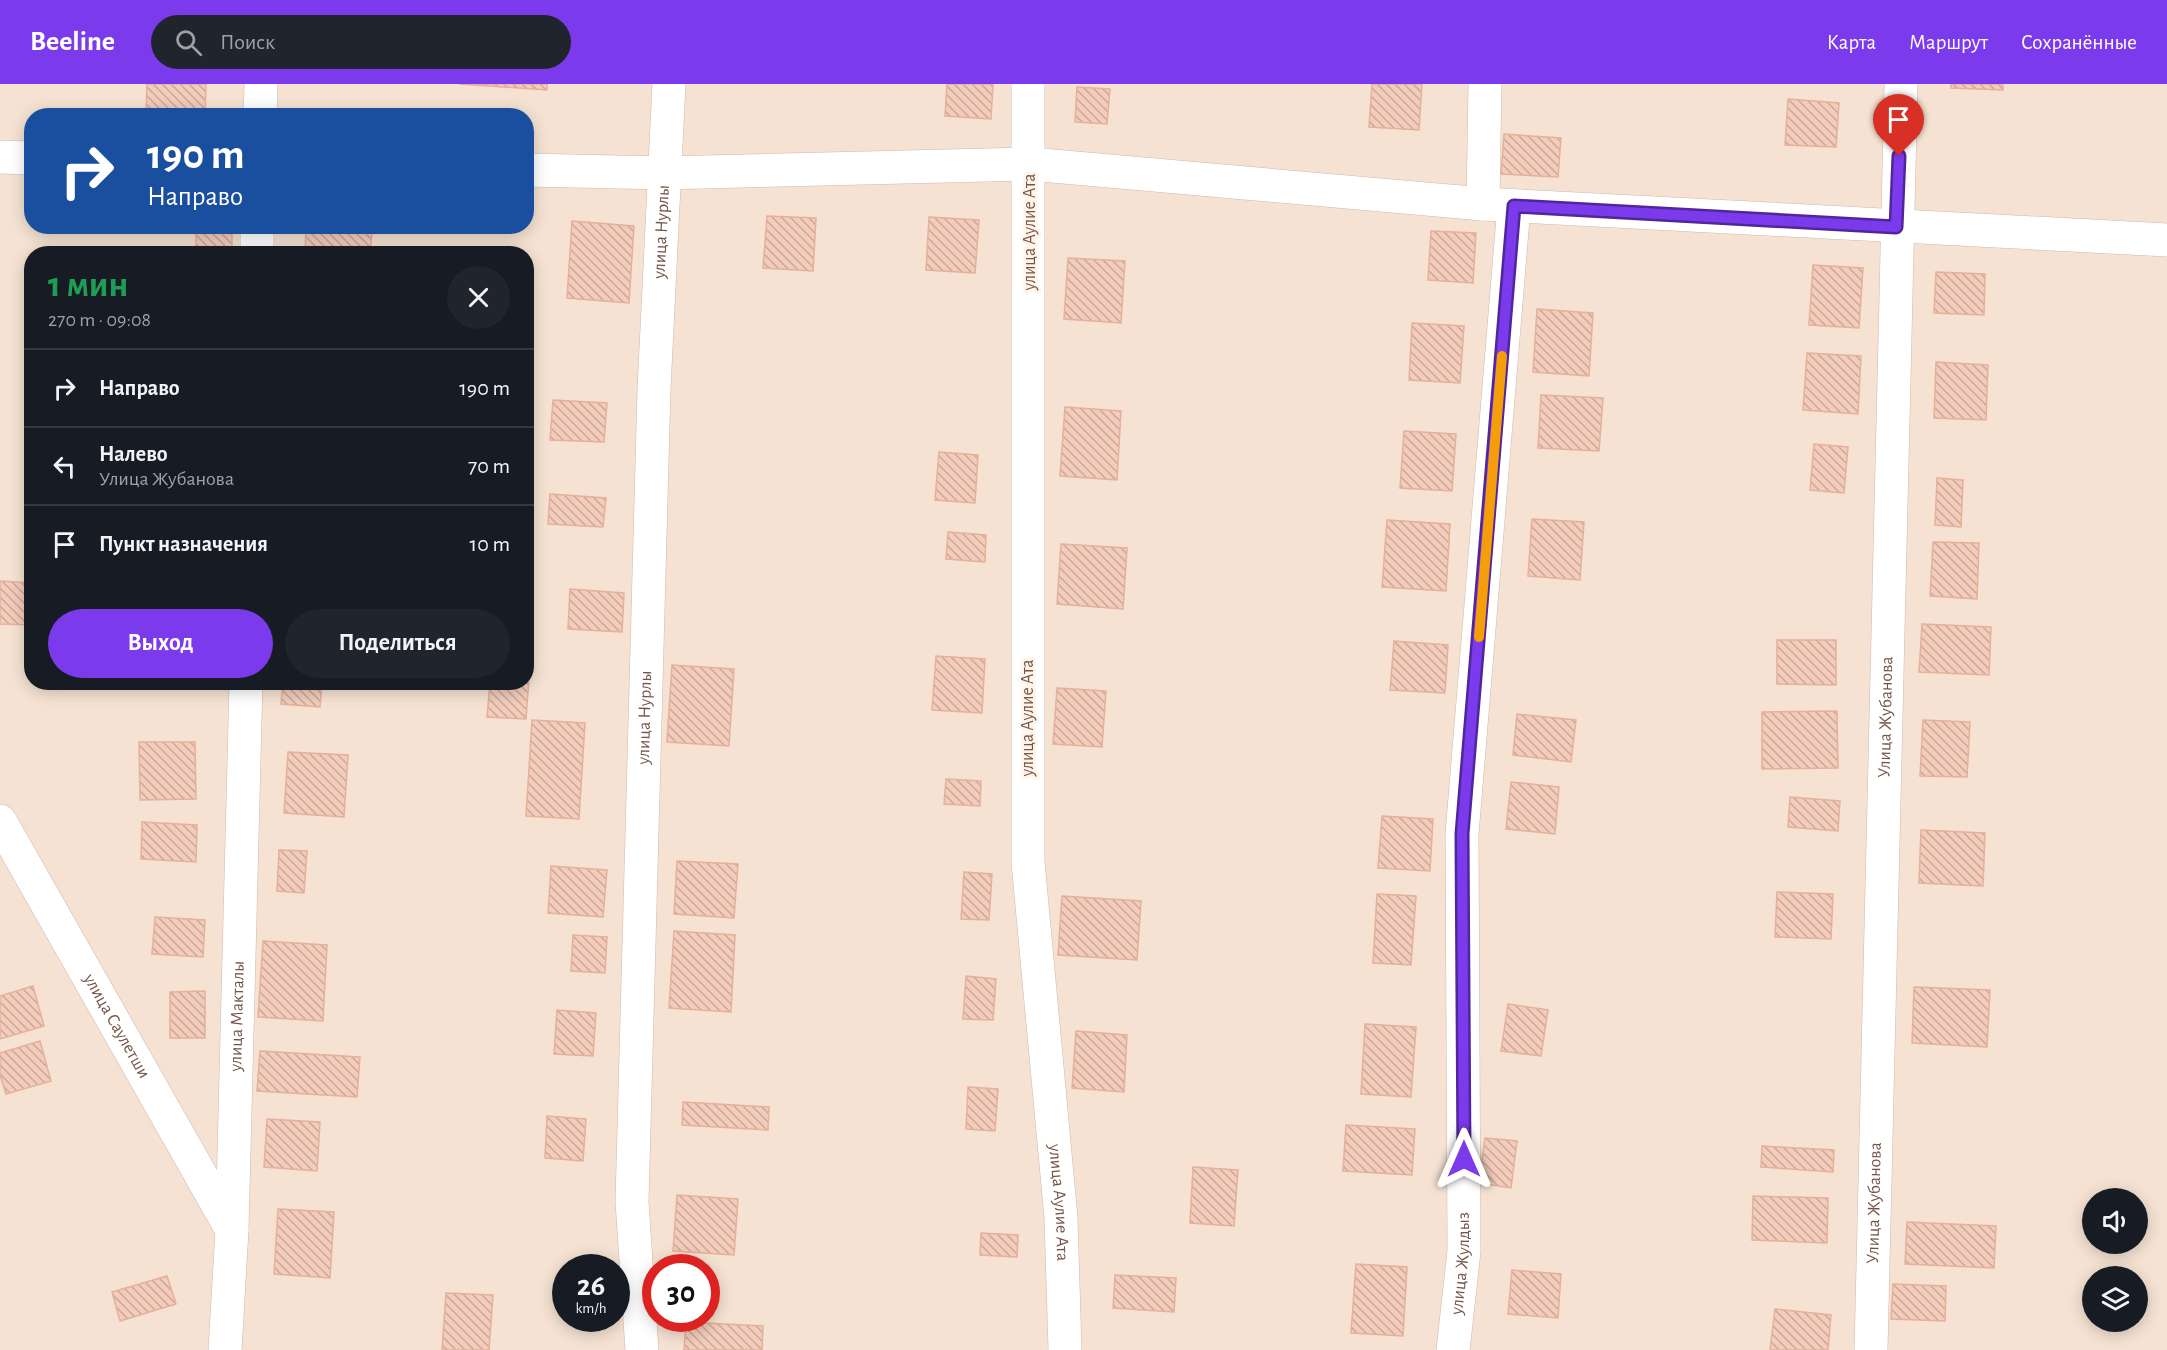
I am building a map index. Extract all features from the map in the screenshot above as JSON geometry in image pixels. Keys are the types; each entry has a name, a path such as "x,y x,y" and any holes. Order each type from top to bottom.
{"street":[{"path":"260,108 261,84"},
{"name":"улица Нурлы","path":"642,1350 632,1202 654,389 669,84"},
{"name":"улица Аулие Ата","path":"1029,84 1028,862 1061,1218 1065,1350"},
{"name":"улица Жулдыз","path":"1453,1350 1464,1251 1462,834 1498,205 1485,84"},
{"name":"Улица Жубанова","path":"1871,1350 1901,84"},
{"path":"0,157 24,158"},
{"path":"534,170 664,173 1030,164 1498,205 2167,240"},
{"name":"улица Макталы","path":"225,1350 232,1230 246,690"},
{"name":"улица Саулетши","path":"4,836 232,1230"}],"shaded area":[{"path":"0,84 2167,84 2167,1350 0,1350"}],"building":[{"path":"147,84 206,84 205,108 146,108"},
{"path":"459,84 547,84 547,90"},
{"path":"947,84 993,84 991,119 945,116"},
{"path":"1372,84 1422,84 1419,130 1369,127"},
{"path":"1951,84 2003,84 2003,90 1951,88"},
{"path":"1077,87 1110,89 1107,124 1075,122"},
{"path":"1788,99 1839,103 1836,147 1785,145"},
{"path":"1504,134 1561,138 1558,177 1501,174"},
{"path":"767,216 816,218 813,271 763,268"},
{"path":"929,217 979,220 975,273 926,270"},
{"path":"572,221 634,226 629,303 567,298"},
{"path":"1431,231 1476,233 1473,283 1428,280"},
{"path":"196,234 232,234 232,246 196,246"},
{"path":"306,234 372,234 371,246 305,246"},
{"path":"1068,258 1125,261 1121,323 1064,319"},
{"path":"1813,265 1863,268 1859,328 1809,325"},
{"path":"1936,272 1985,274 1984,315 1934,313"},
{"path":"1537,309 1593,313 1589,376 1533,372"},
{"path":"1412,323 1464,326 1460,383 1409,380"},
{"path":"1807,353 1861,356 1858,414 1803,410"},
{"path":"1936,362 1988,365 1986,420 1934,418"},
{"path":"1541,395 1603,398 1599,451 1538,448"},
{"path":"553,400 607,403 604,442 550,440"},
{"path":"1065,407 1121,411 1117,480 1060,476"},
{"path":"1404,431 1456,434 1452,491 1400,488"},
{"path":"1814,444 1848,447 1844,493 1810,490"},
{"path":"939,452 978,455 975,503 935,500"},
{"path":"1937,478 1963,480 1961,527 1935,525"},
{"path":"550,494 606,498 603,527 548,524"},
{"path":"1532,519 1584,522 1580,580 1528,576"},
{"path":"1387,520 1450,524 1446,591 1382,587"},
{"path":"948,532 986,535 985,562 946,559"},
{"path":"1933,542 1979,543 1977,599 1930,596"},
{"path":"1061,544 1127,548 1123,609 1057,604"},
{"path":"0,581 24,582 24,625 0,624"},
{"path":"570,589 624,593 622,632 568,629"},
{"path":"1922,624 1991,627 1989,675 1919,672"},
{"path":"1777,640 1836,640 1836,685 1777,684"},
{"path":"1394,641 1448,645 1445,693 1390,690"},
{"path":"936,656 985,659 982,713 932,710"},
{"path":"672,665 734,669 729,746 667,742"},
{"path":"1057,688 1106,691 1102,747 1053,744"},
{"path":"282,690 321,690 320,707 281,704"},
{"path":"489,690 528,690 526,719 487,717"},
{"path":"1837,711 1838,768 1762,769 1762,712"},
{"path":"1517,714 1576,720 1571,762 1513,755"},
{"path":"532,720 585,723 579,819 526,816"},
{"path":"1923,720 1970,722 1967,777 1920,776"},
{"path":"139,742 195,742 196,799 140,800"},
{"path":"288,752 348,755 344,817 284,813"},
{"path":"946,779 981,781 980,806 944,804"},
{"path":"1511,782 1559,787 1555,834 1506,829"},
{"path":"1790,797 1840,801 1838,831 1788,827"},
{"path":"1382,816 1433,819 1430,871 1378,868"},
{"path":"142,822 197,825 196,862 141,859"},
{"path":"1921,830 1985,833 1983,886 1919,883"},
{"path":"279,850 307,851 304,893 277,891"},
{"path":"677,861 738,864 734,918 674,914"},
{"path":"551,866 607,870 603,917 548,913"},
{"path":"964,872 992,874 989,920 961,919"},
{"path":"1777,892 1833,894 1831,939 1775,937"},
{"path":"1377,894 1416,896 1411,965 1373,963"},
{"path":"1062,896 1141,901 1137,960 1058,955"},
{"path":"155,917 205,920 203,957 152,954"},
{"path":"674,931 735,935 731,1012 669,1008"},
{"path":"573,935 607,937 605,973 571,971"},
{"path":"263,941 327,945 323,1021 258,1017"},
{"path":"966,976 996,979 993,1020 963,1019"},
{"path":"33,986 44,1026 0,1039 0,996"},
{"path":"1914,987 1990,990 1987,1047 1912,1043"},
{"path":"205,991 205,1038 170,1038 170,992"},
{"path":"1508,1004 1548,1010 1541,1056 1501,1051"},
{"path":"557,1010 596,1013 593,1056 554,1054"},
{"path":"1365,1024 1416,1027 1411,1097 1361,1094"},
{"path":"1076,1031 1127,1035 1124,1092 1072,1088"},
{"path":"40,1041 51,1081 6,1094 0,1075 0,1053"},
{"path":"260,1051 360,1057 357,1097 257,1091"},
{"path":"968,1087 998,1089 995,1131 966,1129"},
{"path":"683,1102 769,1107 768,1130 682,1125"},
{"path":"547,1116 586,1119 583,1161 545,1158"},
{"path":"267,1119 320,1122 317,1171 264,1167"},
{"path":"1346,1125 1415,1129 1412,1175 1343,1171"},
{"path":"1485,1138 1517,1141 1511,1188 1479,1183"},
{"path":"1762,1146 1834,1150 1833,1172 1761,1167"},
{"path":"1193,1167 1238,1170 1234,1226 1190,1223"},
{"path":"677,1195 738,1199 734,1255 673,1251"},
{"path":"1753,1196 1828,1198 1827,1243 1752,1240"},
{"path":"278,1209 334,1212 330,1278 274,1274"},
{"path":"1907,1222 1996,1226 1994,1268 1905,1264"},
{"path":"981,1233 1018,1235 1017,1257 980,1255"},
{"path":"1356,1264 1407,1267 1403,1336 1351,1333"},
{"path":"1512,1270 1561,1274 1558,1318 1508,1314"},
{"path":"1115,1275 1176,1278 1174,1312 1113,1308"},
{"path":"167,1276 176,1304 120,1321 112,1292"},
{"path":"1893,1284 1946,1286 1945,1321 1891,1319"},
{"path":"446,1293 493,1295 489,1350 442,1350"},
{"path":"1775,1309 1831,1315 1828,1350 1770,1350"},
{"path":"720,1324 763,1326 762,1350 684,1350 685,1332 720,1332"}],"slow traffic":[{"path":"1479,637 1502,356"}],"route":[{"path":"1464,1159 1462,834 1514,206 1896,227 1899,156"}]}
